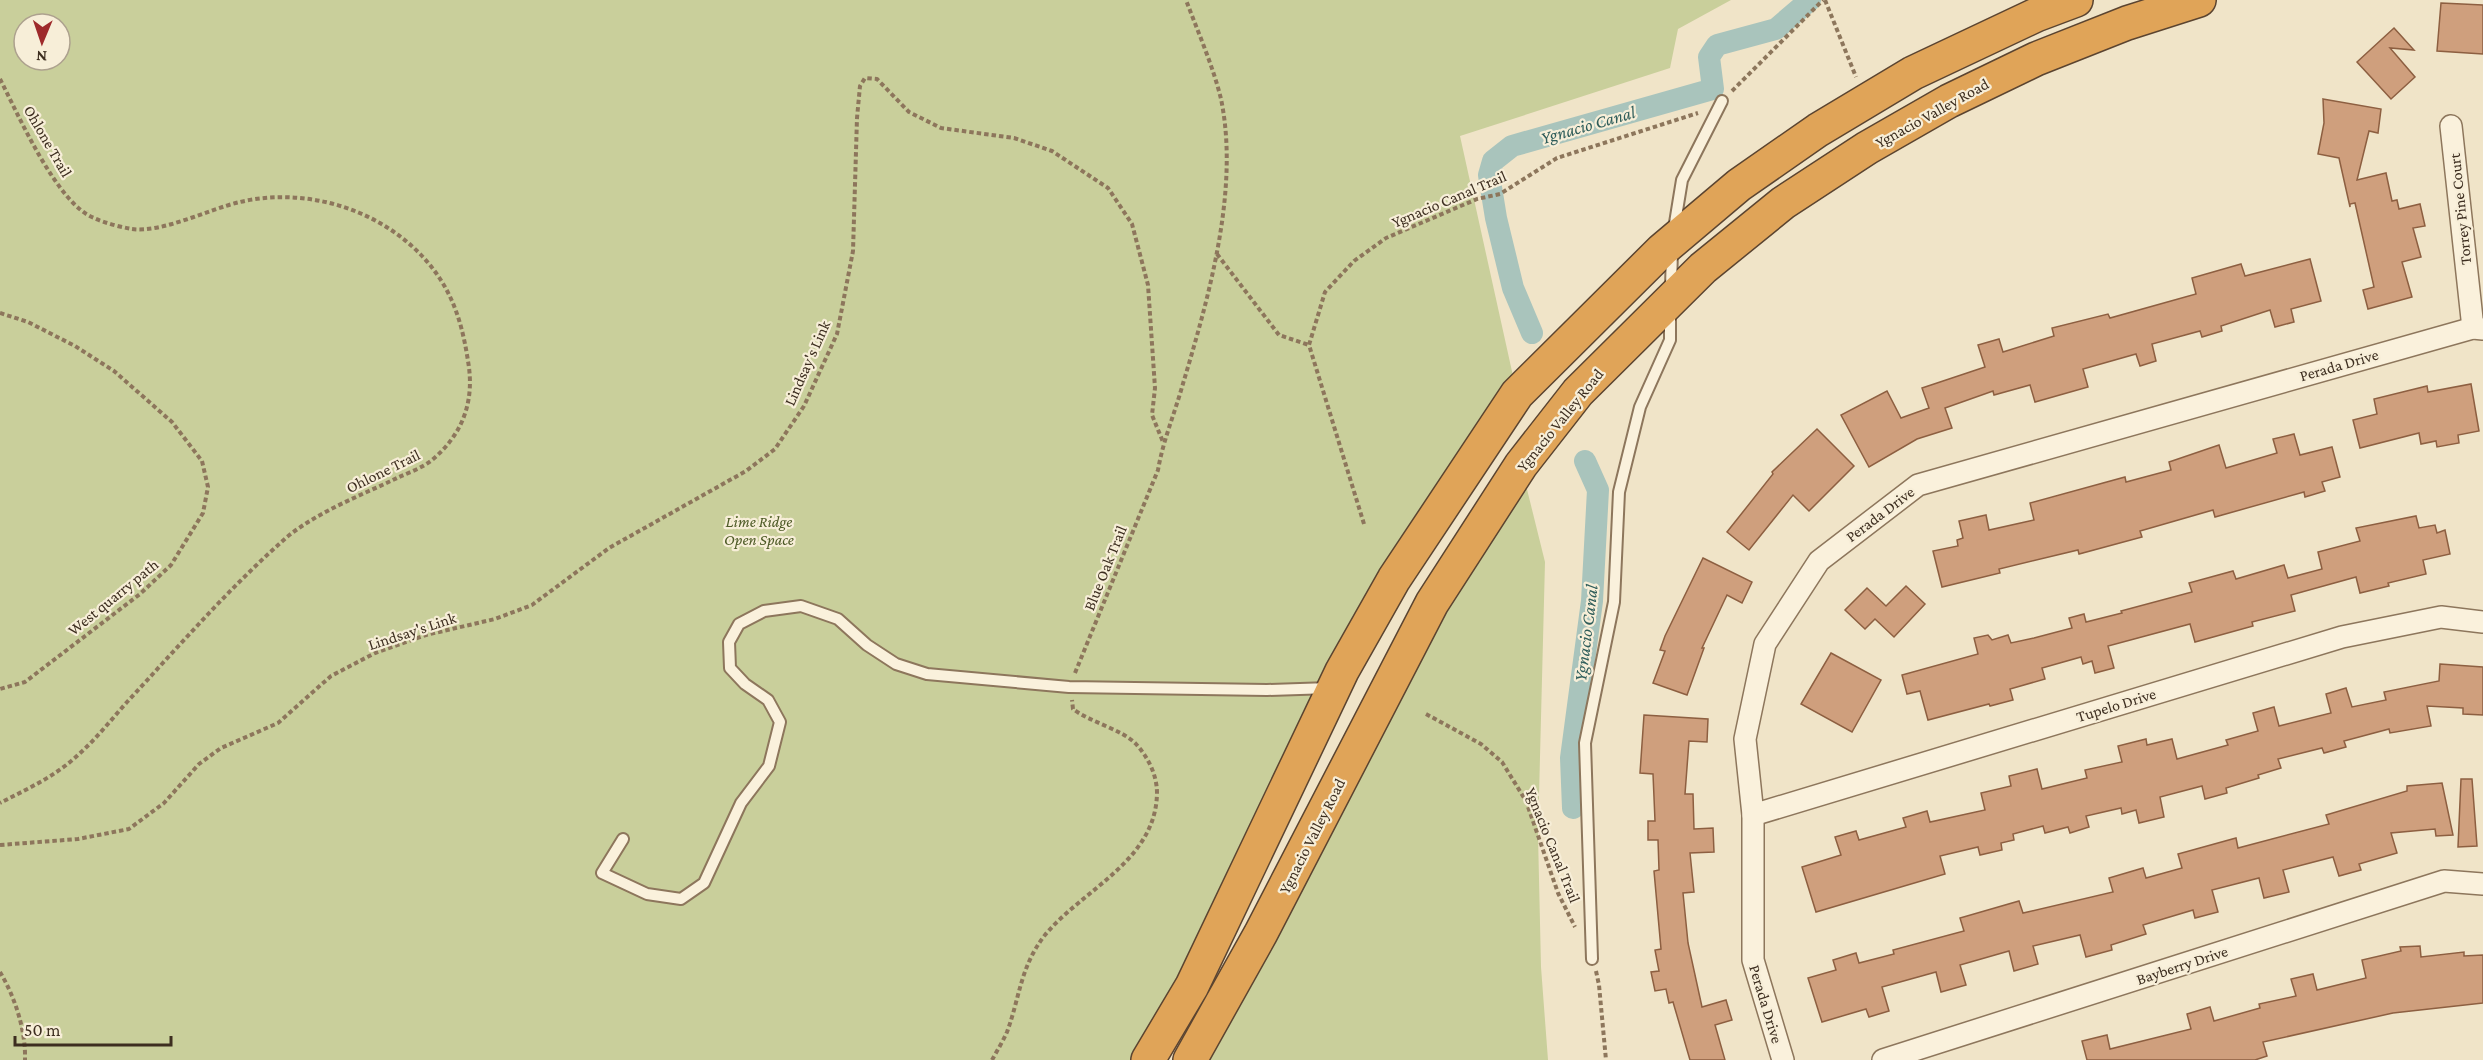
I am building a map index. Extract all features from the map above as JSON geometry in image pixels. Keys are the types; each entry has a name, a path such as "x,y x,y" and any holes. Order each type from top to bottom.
{"highway":[{"path":"1148,1060 1192,986 1333,688 1394,579 1517,394 1593,316 1672,241 1738,185 1818,130 1913,73 2036,15 2076,0"},
{"name":"Ygnacio Valley Road","path":"1190,1060 1261,933 1432,603 1521,465 1578,392 1703,268 1783,203 1867,148 1949,102 2036,58 2127,23 2199,0"}],"street":[{"name":"Torrey Pine Court","path":"2451,126 2478,328"},
{"name":"Perada Drive","path":"1783,1060 1753,960 1753,815 1745,739 1765,644 1819,561 1917,485 2478,328"},
{"name":"Tupelo Drive","path":"1753,815 2342,637 2441,617 2483,622"},
{"name":"Bayberry Drive","path":"1883,1060 2444,881 2483,884"}],"lane":[{"path":"1592,959 1585,743 1614,602 1619,492 1640,407 1670,340 1672,241 1682,180 1722,101"},
{"path":"623,839 602,873 647,894 681,899 704,883 741,803 769,766 776,744 780,722 768,700 746,684 730,668 729,642 739,624 764,611 801,606 838,619 867,645 896,664 927,674 1070,687 1267,690 1333,688"}],"path":[{"name":"Blue Oak Trail","path":"1070,687 1158,470 1163,442 1182,389 1217,254 1227,153 1221,99 1186,0"},
{"path":"1824,0 1865,102"},
{"name":"Ygnacio Canal Trail","path":"1309,345 1325,292 1354,261 1386,238 1477,199 1500,194 1557,158 1698,114 1722,101 1824,0"},
{"name":"Lindsay's Link","path":"0,845 78,839 129,829 164,803 199,764 221,748 278,723 331,676 375,653 426,635 495,619 532,605 609,548 746,471 774,449 804,406 837,334 854,250 860,86 866,78 877,79 909,112 941,128 1014,138 1052,151 1108,188 1132,224 1148,285 1155,388 1152,416 1163,442"},
{"name":"Ohlone Trail","path":"0,79 43,162 70,199 91,217 134,230 174,223 241,201 284,197 332,202 355,210 393,231 419,254 444,285 463,327 472,383 465,416 453,437 430,462 319,515 289,536 209,614 77,757 42,782 0,803"},
{"path":"1217,254 1279,335 1309,345 1364,524"},
{"name":"West quarry path","path":"0,313 28,322 65,341 114,371 172,422 202,461 208,487 203,513 171,565 140,594 24,682 0,689"},
{"path":"992,1060 1006,1031 1022,975 1045,935 1134,853 1148,833 1156,806 1157,782 1149,763 1135,742 1085,718 1073,709 1070,687"},
{"name":"Ygnacio Canal Trail","path":"1426,714 1481,744 1502,762 1526,801 1558,893 1592,959 1599,985 1606,1060"},
{"path":"0,972 11,990 26,1046 25,1060"}],"green space":[{"name":"Lime Ridge Open Space","path":"0,0 1731,0 1678,29 1670,68 1460,136 1517,394 1457,482 1148,1060 0,1060"},
{"path":"1521,465 1545,562 1538,835 1541,967 1548,1060 1190,1060"}],"building":[{"path":"2441,3 2483,5 2483,54 2437,51"},
{"path":"2394,28 2414,50 2390,48 2415,77 2391,99 2357,62"},
{"path":"2323,99 2381,109 2378,133 2369,131 2357,180 2386,173 2392,201 2397,200 2399,209 2420,204 2425,226 2413,228 2421,257 2402,262 2412,297 2368,309 2363,290 2374,287 2355,203 2350,204 2350,207 2339,158 2318,154 2324,123"},
{"path":"2310,259 2321,301 2291,309 2294,322 2275,327 2270,310 2221,326 2222,331 2202,337 2200,331 2152,344 2156,361 2140,366 2136,354 2083,369 2088,387 2035,402 2030,385 1994,395 1993,391 1945,408 1952,428 1917,439 1869,467 1841,415 1887,391 1901,418 1929,408 1922,388 1985,367 1978,345 1999,339 2003,352 2054,336 2052,328 2108,314 2110,318 2196,294 2192,278 2241,264 2245,276"},
{"path":"2471,384 2479,431 2458,435 2459,443 2437,447 2436,441 2421,444 2419,433 2360,448 2353,420 2377,414 2374,399 2427,386 2428,392"},
{"path":"1817,429 1854,466 1809,511 1793,495 1749,550 1727,532 1773,474 1772,472"},
{"path":"2294,434 2300,455 2332,447 2340,477 2322,482 2325,491 2305,497 2304,492 2215,517 2213,510 2140,531 2142,537 2079,554 2078,550 1999,569 2000,573 1942,587 1933,551 1958,546 1957,540 1963,538 1959,521 1986,515 1989,530 2034,520 2030,503 2125,477 2126,482 2171,470 2169,462 2219,445 2226,468 2277,453 2273,439"},
{"path":"2416,516 2419,528 2435,525 2437,533 2445,530 2450,554 2423,560 2426,574 2388,583 2389,586 2360,593 2356,577 2291,595 2295,611 2252,622 2253,626 2195,642 2190,624 2108,646 2114,668 2095,673 2092,661 2083,664 2081,657 2042,668 2045,679 2010,689 2013,700 1990,706 1989,704 1928,720 1920,691 1907,694 1902,675 1978,654 1974,638 1988,635 1992,640 2008,635 2011,643 2034,638 2072,628 2069,618 2084,614 2086,622 2122,613 2121,611 2192,592 2189,583 2233,571 2236,579 2284,565 2288,578 2322,569 2318,552 2360,541 2356,528"},
{"path":"1703,558 1752,582 1742,603 1727,595 1702,648 1704,648 1687,695 1653,683 1665,651 1660,650 1665,636"},
{"path":"1906,586 1925,604 1894,637 1875,619 1865,629 1845,610 1867,588 1886,606"},
{"path":"1831,653 1881,680 1852,732 1801,704"},
{"path":"2440,664 2483,667 2483,715 2463,714 2463,708 2427,706 2431,726 2390,733 2389,729 2344,741 2346,747 2324,753 2322,748 2278,759 2281,768 2258,775 2259,778 2226,788 2227,793 2205,799 2202,786 2160,797 2164,817 2139,823 2136,810 2122,814 2121,808 2086,816 2089,827 2070,833 2068,827 2045,833 2043,826 2013,834 2014,840 2001,843 2002,850 1980,855 1978,847 1940,856 1945,874 1816,912 1802,867 1841,855 1835,837 1856,831 1859,840 1906,827 1903,818 1927,811 1930,822 1985,810 1981,793 2011,786 2009,776 2037,769 2042,789 2087,778 2085,770 2122,762 2118,746 2146,739 2147,745 2172,739 2177,759 2228,745 2226,740 2258,731 2253,713 2274,707 2279,726 2331,713 2326,694 2346,688 2352,707 2386,700 2384,692 2439,681"},
{"path":"1644,715 1708,719 1707,742 1689,741 1685,794 1693,794 1694,829 1713,828 1714,852 1690,853 1694,892 1683,893 1688,943 1702,1007 1726,1000 1732,1020 1715,1025 1725,1060 1690,1060 1673,1002 1669,1003 1666,989 1655,991 1651,972 1659,971 1655,950 1661,949 1654,871 1659,870 1658,840 1648,840 1648,821 1655,821 1653,774 1640,773"},
{"path":"2461,779 2472,779 2477,846 2458,847"},
{"path":"2442,783 2453,835 2436,836 2435,829 2391,833 2397,853 2359,864 2361,870 2339,876 2333,857 2283,870 2289,892 2264,898 2259,878 2212,890 2218,912 2195,918 2193,910 2143,925 2146,934 2111,945 2112,950 2086,957 2080,935 2033,946 2038,964 2014,971 2009,951 1960,965 1966,985 1941,992 1936,972 1882,987 1889,1011 1869,1017 1866,1009 1822,1022 1808,978 1836,970 1833,960 1856,953 1859,963 1894,954 1893,950 1964,931 1960,918 2019,901 2023,913 2113,892 2109,878 2143,868 2146,878 2182,868 2178,854 2236,838 2238,848 2329,824 2326,815 2407,791 2407,786"},
{"path":"2420,946 2421,957 2464,952 2464,956 2483,955 2483,1003 2393,1013 2263,1042 2267,1056 2255,1060 2087,1060 2082,1041 2107,1035 2110,1049 2191,1029 2187,1014 2210,1007 2214,1021 2260,1008 2259,1004 2296,996 2291,979 2313,974 2317,990 2366,978 2362,960 2401,951 2400,947"}],"waterway":[{"name":"Ygnacio Canal","path":"1532,333 1513,288 1496,218 1489,175 1493,161 1512,146 1713,89 1709,57 1717,45 1776,29 1810,0"},
{"name":"Ygnacio Canal","path":"1573,808 1571,758 1592,601 1598,490 1585,461"}]}
